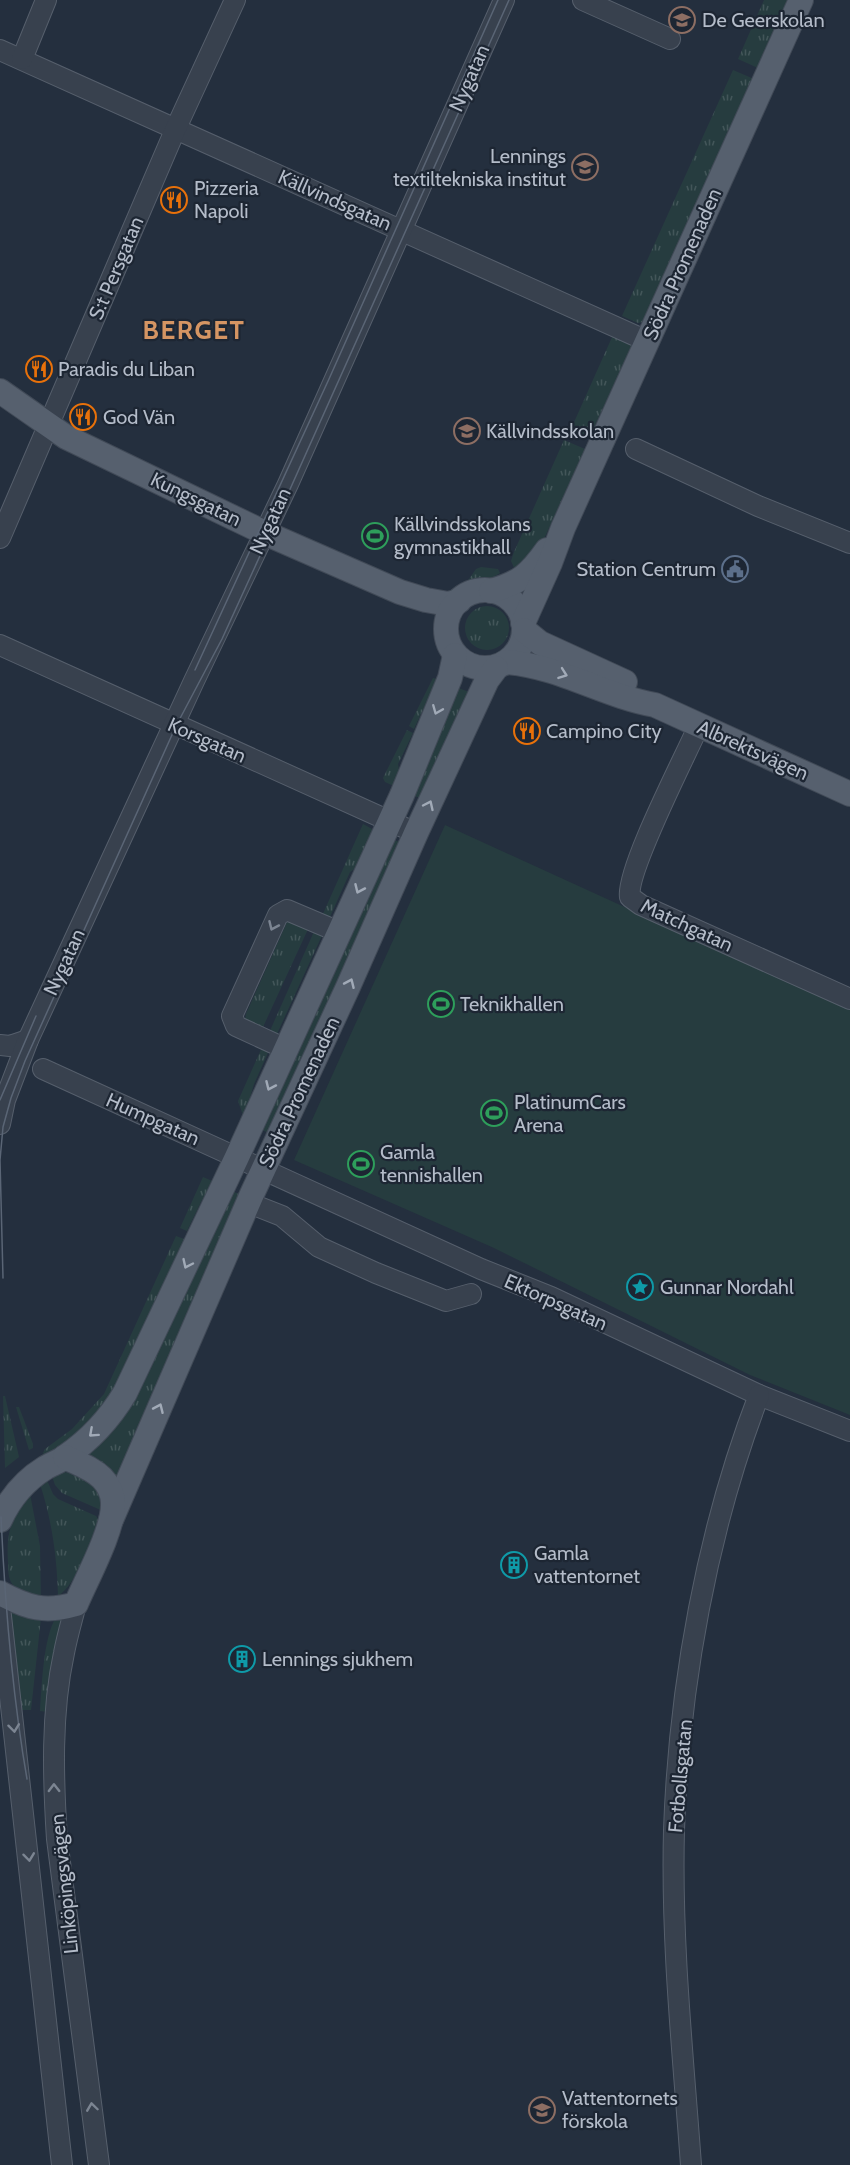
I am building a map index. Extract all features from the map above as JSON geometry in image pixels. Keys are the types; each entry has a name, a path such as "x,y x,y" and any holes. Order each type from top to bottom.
{"main road":[{"name":"Södra Promenaden","path":"524,627 562,528 801,0"},
{"name":"Kungsgatan","path":"0,390 66,437 265,533 400,592 448,604 459,601"},
{"name":"Södra Promenaden","path":"491,591 512,585 527,575 562,528"},
{"path":"491,591 503,595 512,602 520,613 524,627 521,644 516,653 501,665 485,669 472,666 455,655 448,643 446,627 449,614 459,601 476,592 491,591"},
{"name":"Kungsgatan","path":"400,592 446,627"},
{"name":"Albrektsvägen","path":"524,627 540,643 637,687 655,705"},
{"name":"Södra Promenaden","path":"0,1520 22,1485 44,1468 65,1457 95,1432 112,1413 125,1393 237,1157 389,822 450,678 455,655"},
{"name":"Albrektsvägen","path":"501,665 525,664 560,672 632,701 655,705 850,794"},
{"name":"Södra Promenaden","path":"76,1604 263,1169 487,680 501,665"},
{"path":"65,1457 102,1478 114,1504 111,1520"},
{"path":"0,1593 18,1604 38,1609 61,1608 76,1604"}],"street":[{"path":"22,59 46,0"},
{"name":"S:t Persgatan","path":"0,538 176,128 235,0"},
{"name":"Nygatan","path":"28,1040 265,533 504,0"},
{"path":"583,0 670,39"},
{"name":"Källvindsgatan","path":"0,50 647,341"},
{"path":"636,449 758,506 850,543"},
{"name":"Korsgatan","path":"0,645 389,822 416,832"},
{"name":"Matchgatan","path":"699,725 637,860 629,886 630,897 640,905 850,999"},
{"name":"Södra Promenaden","path":"286,1049 236,1026 232,1016 263,947 278,915 287,910 339,932"},
{"path":"0,1045 10,1046 28,1040"},
{"path":"0,1124 5,1100 28,1040"},
{"name":"Humpgatan","path":"43,1069 263,1169"},
{"name":"Ektorpsgatan","path":"263,1169 481,1269 551,1297 759,1395 850,1431"},
{"path":"249,1203 282,1216 320,1246 376,1273 446,1301 471,1294"},
{"name":"Fotbollsgatan","path":"691,2165 675,1933 674,1829 680,1746 691,1656 708,1564 729,1479 759,1395"},
{"name":"Linköpingsvägen","path":"76,1604 63,1655 59,1685 55,1743 55,1799 57,1839 66,1914 99,2165"},
{"name":"Linköpingsvägen","path":"0,1607 62,2165"}],"green space":[{"path":"764,0 788,0 758,68 738,59"},
{"path":"733,70 754,79 642,322 638,323 622,316"},
{"path":"613,335 632,346 589,438 571,429"},
{"path":"564,440 585,449 539,550 516,572 511,561 514,552"},
{"path":"481,567 498,569 500,573 492,578 464,586 476,569"},
{"path":"487,606 502,613 509,628 502,643 487,650 472,643 465,628 472,613"},
{"path":"433,678 437,679 414,729 409,726"},
{"path":"456,687 474,694 424,800 408,793"},
{"path":"407,730 413,733 398,764 400,789 385,782 383,778"},
{"path":"363,824 372,829 373,836 362,864 350,872 329,919 322,916"},
{"path":"445,825 850,1010 850,1415 750,1375 494,1248 294,1160"},
{"path":"394,840 400,842 274,1136 257,1127"},
{"path":"288,920 309,927 263,1027 258,1029 245,1020 246,1014"},
{"path":"316,927 324,931 276,1036 269,1033"},
{"path":"264,1043 271,1046 254,1084 244,1118 238,1101"},
{"path":"203,1177 219,1184 211,1195 202,1200 187,1231 180,1228"},
{"path":"230,1190 247,1198 116,1482 81,1456"},
{"path":"176,1236 184,1239 114,1393 84,1428 44,1457 45,1449 72,1429 104,1394"},
{"path":"3,1396 5,1396 19,1457 5,1468"},
{"path":"16,1407 19,1407 33,1444 33,1448 29,1450"},
{"path":"62,1472 77,1473 100,1488 103,1511 62,1493 55,1485 52,1476"},
{"path":"47,1480 53,1494 58,1499 96,1516 99,1520 77,1572 58,1596 53,1539 40,1484"},
{"path":"30,1494 40,1546 41,1600 16,1588 10,1580 8,1571 8,1542 11,1526"},
{"path":"9,1610 41,1618 31,1710 20,1710"},
{"path":"56,1617 62,1619 62,1623 48,1712 40,1711 48,1637"}],"tram line":[{"path":"195,670 329,379 498,0"},
{"path":"3,1278 0,1160 3,1127 25,1061 176,726 222,639 509,0"},
{"path":"0,1100 36,1016"},
{"path":"1,1517 10,1649 27,1779"}],"place":[{"name":"De Geerskolan","path":"682,20"},
{"name":"Lennings textiltekniska institut","path":"585,167"},
{"name":"Pizzeria Napoli","path":"174,200"},
{"name":"Paradis du Liban","path":"39,369"},
{"name":"God Vän","path":"83,417"},
{"name":"Källvindsskolan","path":"467,431"},
{"name":"Källvindsskolans gymnastikhall","path":"375,536"},
{"name":"Station Centrum","path":"735,569"},
{"name":"Campino City","path":"527,731"},
{"name":"Teknikhallen","path":"441,1004"},
{"name":"PlatinumCars Arena","path":"494,1113"},
{"name":"Gamla tennishallen","path":"361,1164"},
{"name":"Gunnar Nordahl","path":"640,1287"},
{"name":"Gamla vattentornet","path":"514,1565"},
{"name":"Lennings sjukhem","path":"242,1659"},
{"name":"Vattentornets förskola","path":"542,2110"}],"district":[{"name":"BERGET","path":"194,330"}]}
